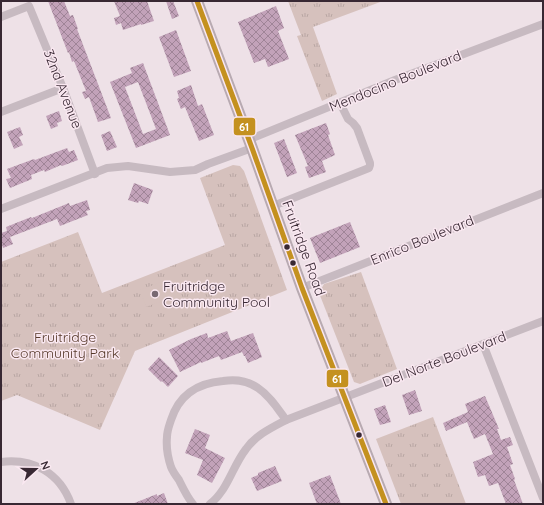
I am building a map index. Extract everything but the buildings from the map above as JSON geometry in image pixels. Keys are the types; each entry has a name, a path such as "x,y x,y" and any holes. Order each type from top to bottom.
{"main road":[{"name":"Fruitridge Road","path":"197,1 302,288 386,504"}],"street":[{"name":"32nd Avenue","path":"1,17 30,6 63,88 94,174"},
{"name":"Mendocino Boulevard","path":"1,209 107,168 128,166 170,172 195,170 340,103 395,80 543,24"},
{"path":"1,112 63,88"},
{"path":"273,206 369,168 370,162 357,128 348,119 340,103"},
{"name":"Enrico Boulevard","path":"302,288 543,193"},
{"name":"Del Norte Boulevard","path":"210,504 224,490 237,463 246,449 267,430 286,420 543,321"},
{"path":"483,344 543,498"},
{"path":"193,504 171,467 166,439 167,429 173,412 178,404 189,393 205,384 233,380 240,381 258,388 269,398 286,420"},
{"path":"1,462 11,461 35,465 42,469 53,476 62,485 71,504"}],"green space":[{"path":"288,1 383,1 313,27 337,94 322,101 297,36 301,35"},
{"name":"Fruitridge Community Park","path":"233,165 240,166 244,171 287,290 135,351 100,430 17,395 1,401 1,262 78,232 102,293 225,245 200,178"},
{"path":"361,272 397,369 360,384 354,382 319,293 324,284"},
{"name":"Fruitridge Community Pool","path":"164,281 170,298 146,307 140,290"},
{"path":"433,417 466,504 401,504 376,439"}],"transit line":[{"name":"61","path":"197,1 302,288 386,504"}],"place":[{"name":"Fruitridge Community Pool","path":"155,294"}]}
